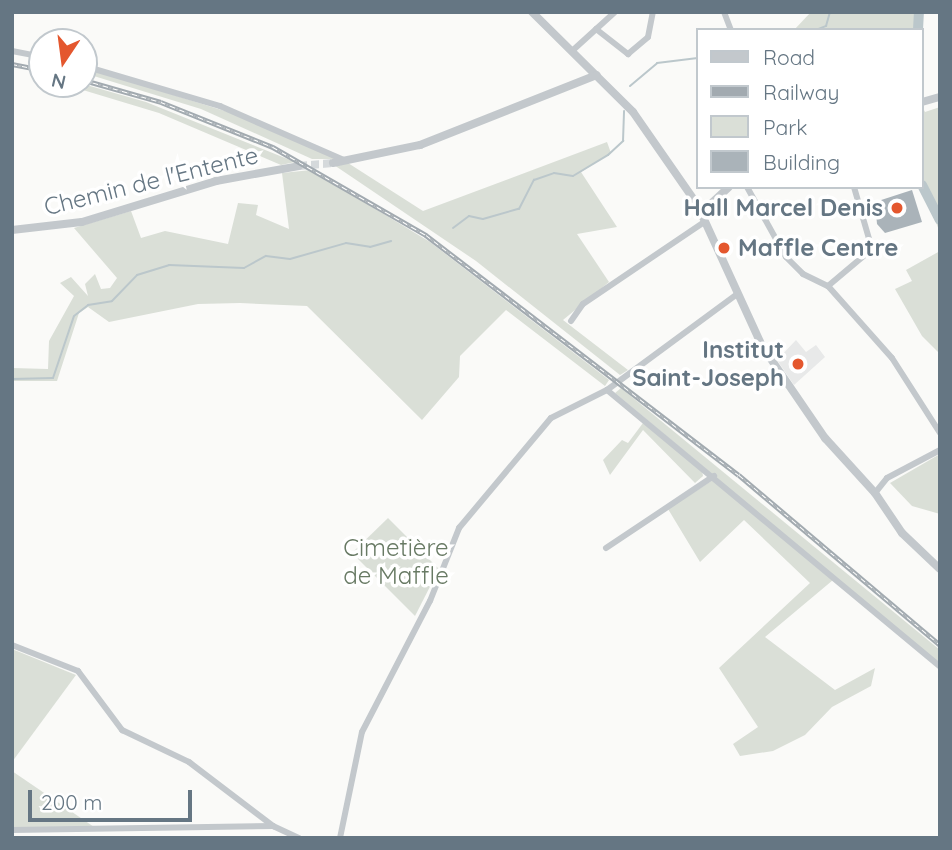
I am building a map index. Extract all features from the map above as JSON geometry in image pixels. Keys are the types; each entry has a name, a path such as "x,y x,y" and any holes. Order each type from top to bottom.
{"street":[{"path":"532,12 634,112 697,204 762,346 825,438 875,493 902,533 940,569"},
{"path":"572,51 615,12"},
{"path":"596,29 628,54 648,37 653,12"},
{"path":"98,70 237,112 346,161"},
{"path":"333,163 420,145 597,75"},
{"name":"Chemin de l'Entente","path":"12,230 82,222 216,181 299,166"},
{"path":"697,204 708,203 726,189"},
{"path":"748,189 786,257 803,274 828,286 897,364 940,432"},
{"path":"828,286 873,245 855,189"},
{"path":"571,321 583,304 703,218 708,203"},
{"path":"340,838 362,732 430,601 459,528 537,430 559,412 607,390 737,293"},
{"path":"607,390 940,666"},
{"path":"875,493 887,478 940,450"},
{"path":"606,548 714,476"},
{"path":"12,645 78,671 122,730 189,762 273,826 299,838"},
{"path":"12,830 273,826"}],"shaded area":[{"name":"Institut Saint-Joseph","path":"796,340 806,352 816,345 825,357 794,385 777,360"}],"green space":[{"path":"811,12 919,12 918,28 796,28"},
{"path":"98,71 244,117 338,159 312,159 201,109 98,77"},
{"path":"98,88 146,102 295,162 281,165 159,113 98,95"},
{"path":"940,107 940,233 924,189 924,110 925,112"},
{"path":"607,142 611,153 581,172 617,227 577,234 609,282 563,320 628,370 620,375 476,261 334,165 348,163 423,211"},
{"path":"311,170 430,242 609,380 605,386 506,310 460,356 459,377 422,420 307,306 240,303 198,304 109,322 88,307 79,313 57,381 12,381 12,368 48,369 49,341 74,296 60,283 71,277 88,296 85,284 95,274 101,289 110,288 117,278 74,228 131,211 141,238 165,231 228,244 238,203 258,205 256,215 289,229 282,173"},
{"path":"940,251 940,354 922,336 895,289 912,281 906,270"},
{"path":"621,388 940,650 940,665 615,393"},
{"path":"643,423 702,470 703,476 695,483 643,430 610,475 603,460 622,440 628,443"},
{"path":"940,454 940,514 912,506 890,483"},
{"path":"713,480 833,580 765,637 835,690 875,668 871,686 832,707 805,735 773,751 740,756 733,744 758,727 719,668 810,583 744,520 700,562 668,509"},
{"name":"Cimetière de Maffle","path":"388,518 439,569 415,616 352,553"},
{"path":"12,649 76,675 12,762"},
{"path":"12,771 97,829 12,827"}],"building":[{"name":"Hall Marcel Denis","path":"912,190 922,222 885,233 877,224 875,202"}],"waterway":[{"path":"821,28 826,26 830,12"},
{"path":"918,28 919,12"},
{"path":"630,86 657,63 696,58"},
{"path":"453,228 469,216 483,219 519,209 534,180 554,173 573,176 608,155 623,141 624,111"},
{"path":"924,189 940,220"},
{"path":"12,379 53,378 74,316 88,305 112,301 137,275 169,265 244,268 266,256 290,259 346,243 370,247 391,241"}],"tunnel":[{"path":"299,166 333,163"}],"railway":[{"path":"12,64 28,67"},
{"path":"98,84 161,102 273,147 426,235 739,475 940,645"}],"place":[{"name":"Hall Marcel Denis","path":"897,208"},
{"name":"Maffle Centre","path":"724,248"},
{"name":"Institut Saint-Joseph","path":"798,364"}]}
